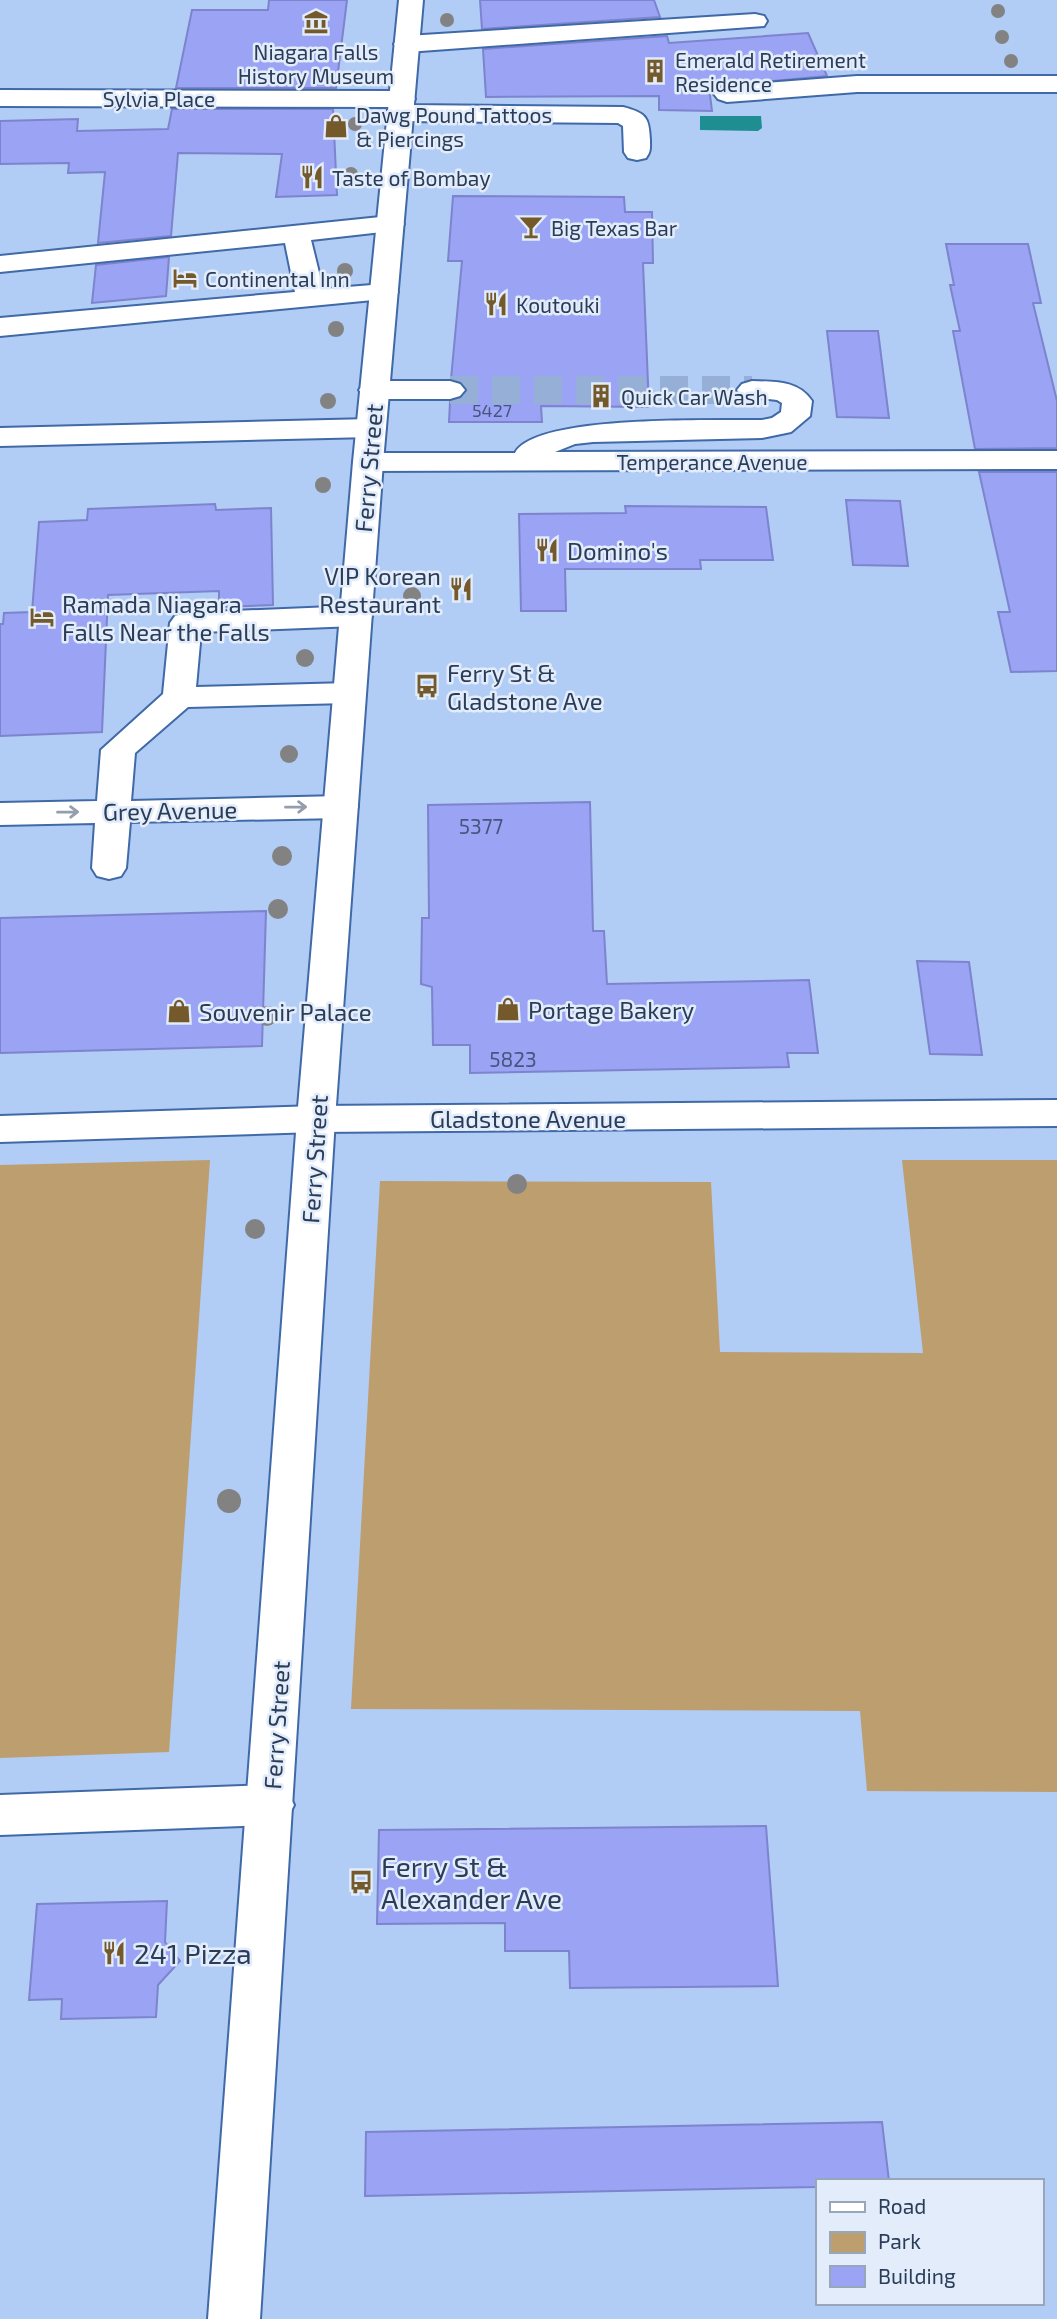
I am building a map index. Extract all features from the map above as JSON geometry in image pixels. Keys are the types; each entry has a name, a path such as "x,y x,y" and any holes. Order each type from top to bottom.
{"main road":[{"name":"Ferry Street","path":"234,2319 316,1119 374,390 411,0"},
{"path":"407,44 755,21"},
{"path":"727,94 857,84 1057,84"},
{"name":"Sylvia Place","path":"0,98 401,106 623,115 636,122 637,152"},
{"path":"0,264 390,224"},
{"path":"296,233 311,299"},
{"path":"0,327 384,292"},
{"path":"374,390 450,390"},
{"path":"509,462 569,436 610,431 762,429 781,426 794,416 797,401 789,394 781,391 752,390"},
{"path":"0,437 371,428"},
{"name":"Temperance Avenue","path":"368,462 1057,460"},
{"path":"179,697 186,623 356,615"},
{"path":"109,868 118,750 179,697 349,693"},
{"name":"Grey Avenue","path":"0,814 341,807"},
{"name":"Gladstone Avenue","path":"0,1129 316,1119 1057,1113"},
{"path":"0,1815 271,1805"}],"green space":[{"path":"210,1160 169,1752 0,1758 0,1165"},
{"path":"902,1160 1057,1160 1057,1792 867,1791 860,1711 351,1709 380,1181 711,1182 720,1352 923,1353"}],"shaded area":[{"path":"700,116 761,116 762,128 758,131 700,130"}],"building":[{"path":"269,0 347,0 336,88 176,88 192,10 268,10"},
{"path":"480,0 654,0 660,17 482,29"},
{"name":"Emerald Retirement Residence","path":"808,33 827,76 709,87 712,111 659,110 659,96 486,97 483,49 667,36 669,43"},
{"path":"172,109 333,109 337,195 276,197 282,154 178,153 171,236 98,243 105,172 68,173 69,163 0,164 0,121 78,119 77,131 168,129"},
{"path":"453,196 624,197 625,212 652,212 653,263 643,263 649,407 541,406 542,422 449,422 450,402 462,398 468,390 462,382 451,379 462,261 448,261"},
{"path":"946,244 1028,244 1041,303 1033,303 1057,401 1057,448 975,449 953,331 960,331 950,285 954,285"},
{"path":"169,257 166,296 92,303 96,265"},
{"path":"827,331 878,331 889,418 837,417"},
{"path":"979,472 1057,472 1057,671 1011,672 998,612 1010,612"},
{"path":"846,500 900,501 908,566 853,565"},
{"name":"Ramada Niagara Falls Near the Falls","path":"215,504 216,510 271,508 273,605 219,607 219,591 108,595 102,732 0,736 0,624 3,624 4,613 32,612 39,522 87,520 88,509"},
{"path":"625,506 766,507 773,560 700,560 701,569 565,569 566,611 521,611 519,514 626,513"},
{"path":"590,802 593,931 604,931 607,984 809,980 818,1053 787,1053 789,1067 470,1073 470,1045 433,1045 432,987 421,984 422,918 429,918 428,805"},
{"path":"266,911 262,1046 0,1053 0,918"},
{"path":"917,961 969,962 982,1055 930,1054"},
{"path":"766,1826 778,1986 570,1988 569,1951 505,1951 505,1923 377,1924 379,1830"},
{"path":"167,1901 165,1942 180,1961 158,1985 156,2017 61,2019 62,1999 29,2000 37,1904"},
{"path":"882,2122 889,2179 816,2179 816,2187 365,2196 366,2132"}],"tunnel":[{"path":"450,390 752,390"}],"place":[{"name":"Niagara Falls History Museum","path":"316,22"},
{"name":"Emerald Retirement Residence","path":"655,71"},
{"name":"Dawg Pound Tattoos & Piercings","path":"336,126"},
{"name":"Taste of Bombay","path":"312,177"},
{"name":"Big Texas Bar","path":"531,227"},
{"name":"Continental Inn","path":"185,278"},
{"name":"Koutouki","path":"496,304"},
{"name":"Quick Car Wash","path":"601,396"},
{"name":"Domino's","path":"547,550"},
{"name":"VIP Korean Restaurant","path":"461,589"},
{"name":"Ramada Niagara Falls Near the Falls","path":"42,617"},
{"name":"Ferry St & Gladstone Ave","path":"427,686"},
{"name":"Portage Bakery","path":"508,1009"},
{"name":"Souvenir Palace","path":"179,1011"},
{"name":"Ferry St & Alexander Ave","path":"361,1882"},
{"name":"241 Pizza","path":"114,1953"}]}
